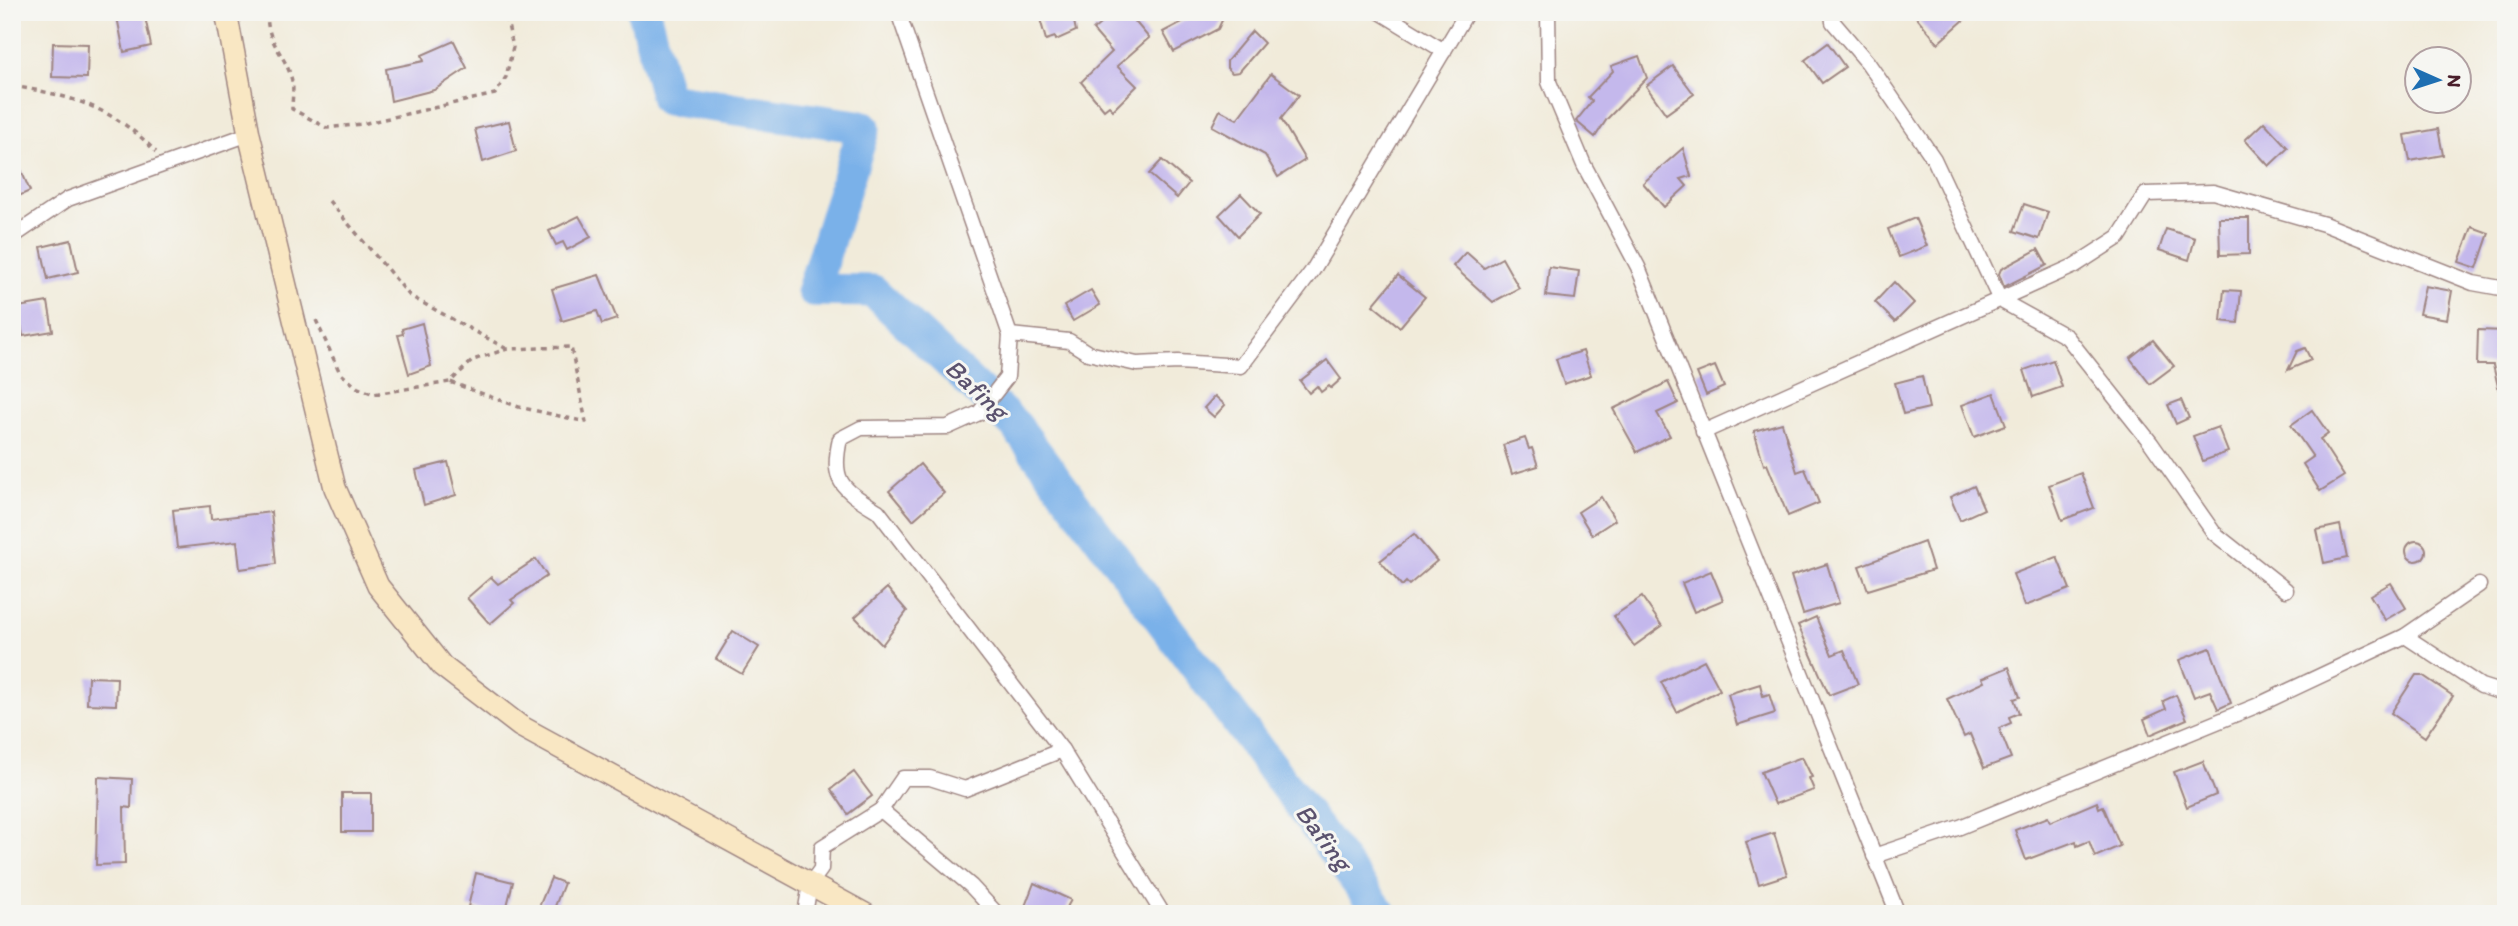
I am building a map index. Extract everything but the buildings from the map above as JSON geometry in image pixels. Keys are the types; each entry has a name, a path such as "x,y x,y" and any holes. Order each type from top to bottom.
{"main road":[{"path":"226,12 249,134 335,488 378,586 442,666 520,726 865,914"}],"street":[{"path":"898,12 1010,335 1007,377 979,413 948,427 861,428 840,439 834,465 843,489 878,511 1062,750 1163,914"},
{"path":"1380,12 1444,51"},
{"path":"1010,335 1069,341 1088,353 1137,364 1178,362 1241,366 1313,270 1467,12"},
{"path":"1548,12 1549,82 1584,165 1638,267 1898,914"},
{"path":"1832,12 1833,22 1868,63 1934,159 2000,300 2067,337 2151,443 2214,533 2286,590"},
{"path":"12,237 68,199 249,134"},
{"path":"1703,432 2074,266 2119,237 2146,194 2213,192 2324,224 2473,283 2506,289"},
{"path":"1874,856 1903,849 1960,827 2256,706 2405,636 2479,585"},
{"path":"2405,636 2481,686 2506,694"},
{"path":"805,914 810,884 821,869 822,847 881,810 903,778 930,778 965,789 1062,750"},
{"path":"881,810 971,886 996,914"}],"path":[{"path":"268,12 267,25 271,41 292,79 292,109 327,128 362,124 495,94 506,78 513,47 505,12"},
{"path":"12,86 61,94 114,116 139,134 166,163"},
{"path":"329,201 410,296 507,349"},
{"path":"312,312 340,373 358,388 374,394 450,382 519,407 586,422 571,347 507,349 473,360 450,382"}],"waterway":[{"name":"Bafing","path":"644,12 667,99 864,127 813,290 873,291 1016,426 1381,914"}]}
